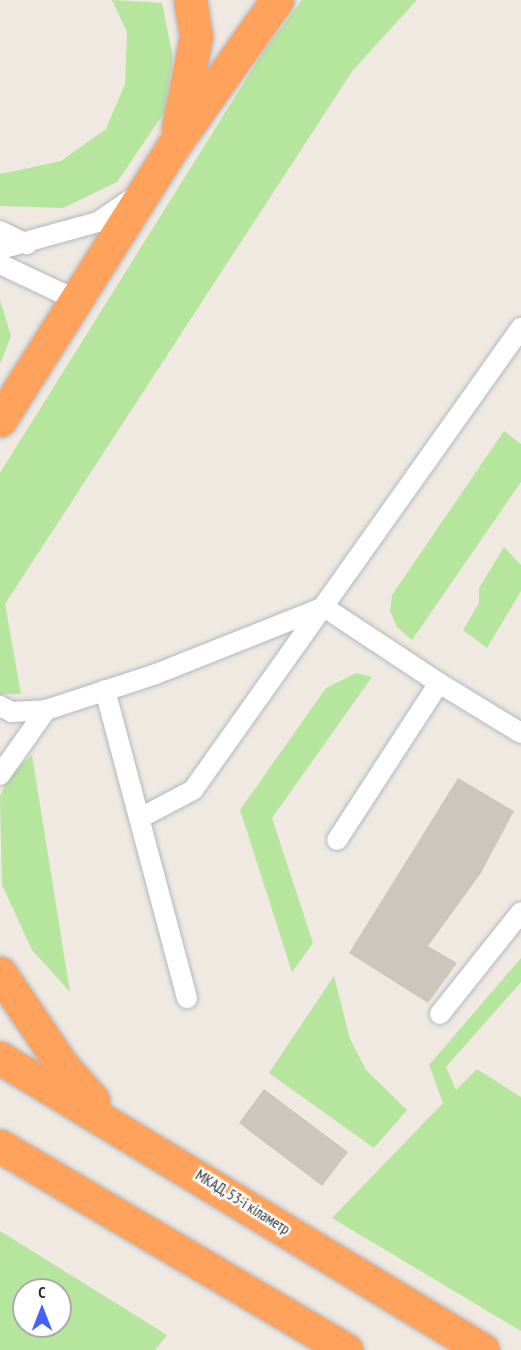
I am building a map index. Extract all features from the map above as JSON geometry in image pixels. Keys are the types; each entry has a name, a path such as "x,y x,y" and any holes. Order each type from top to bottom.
{"highway":[{"path":"174,145 196,37 190,0"},
{"path":"0,420 174,145 277,0"},
{"path":"0,974 62,1065 113,1122"},
{"name":"МКАД, 53-і кіламетр","path":"0,1058 113,1122 483,1350"},
{"path":"0,1146 346,1350"}],"lane":[{"path":"0,249 27,244 98,222 145,190"},
{"path":"0,231 27,244"},
{"path":"0,264 76,300"},
{"path":"140,818 193,790 521,328"},
{"path":"324,608 521,733"},
{"path":"0,706 12,712 46,710 324,608"},
{"path":"337,840 439,683"},
{"path":"105,690 187,998"},
{"path":"0,775 46,710"},
{"path":"440,1014 521,912"}],"green space":[{"path":"112,0 162,3 173,58 164,113 117,182 63,208 0,206 0,174 61,161 106,129 125,84 127,32"},
{"path":"302,0 417,0 353,70 5,604 21,694 0,694 0,473 263,52"},
{"path":"0,300 11,336 0,364"},
{"path":"504,431 521,444 521,482 412,640 397,627 390,611 392,595"},
{"path":"504,547 521,565 521,591 487,648 463,630 479,603 479,588"},
{"path":"356,673 372,677 272,818 313,943 292,972 240,810 326,688"},
{"path":"32,755 70,992 32,950 2,885 0,796 9,776"},
{"path":"521,958 521,982 446,1067 456,1090 477,1069 521,1097 521,1331 332,1218 443,1103 429,1065"},
{"path":"334,976 350,1039 366,1070 407,1110 374,1148 269,1073"},
{"path":"0,1231 167,1335 155,1350 0,1350"}],"building":[{"path":"458,778 514,811 481,873 428,946 457,963 428,1003 349,953"},
{"path":"264,1089 348,1152 322,1186 239,1123"}]}
